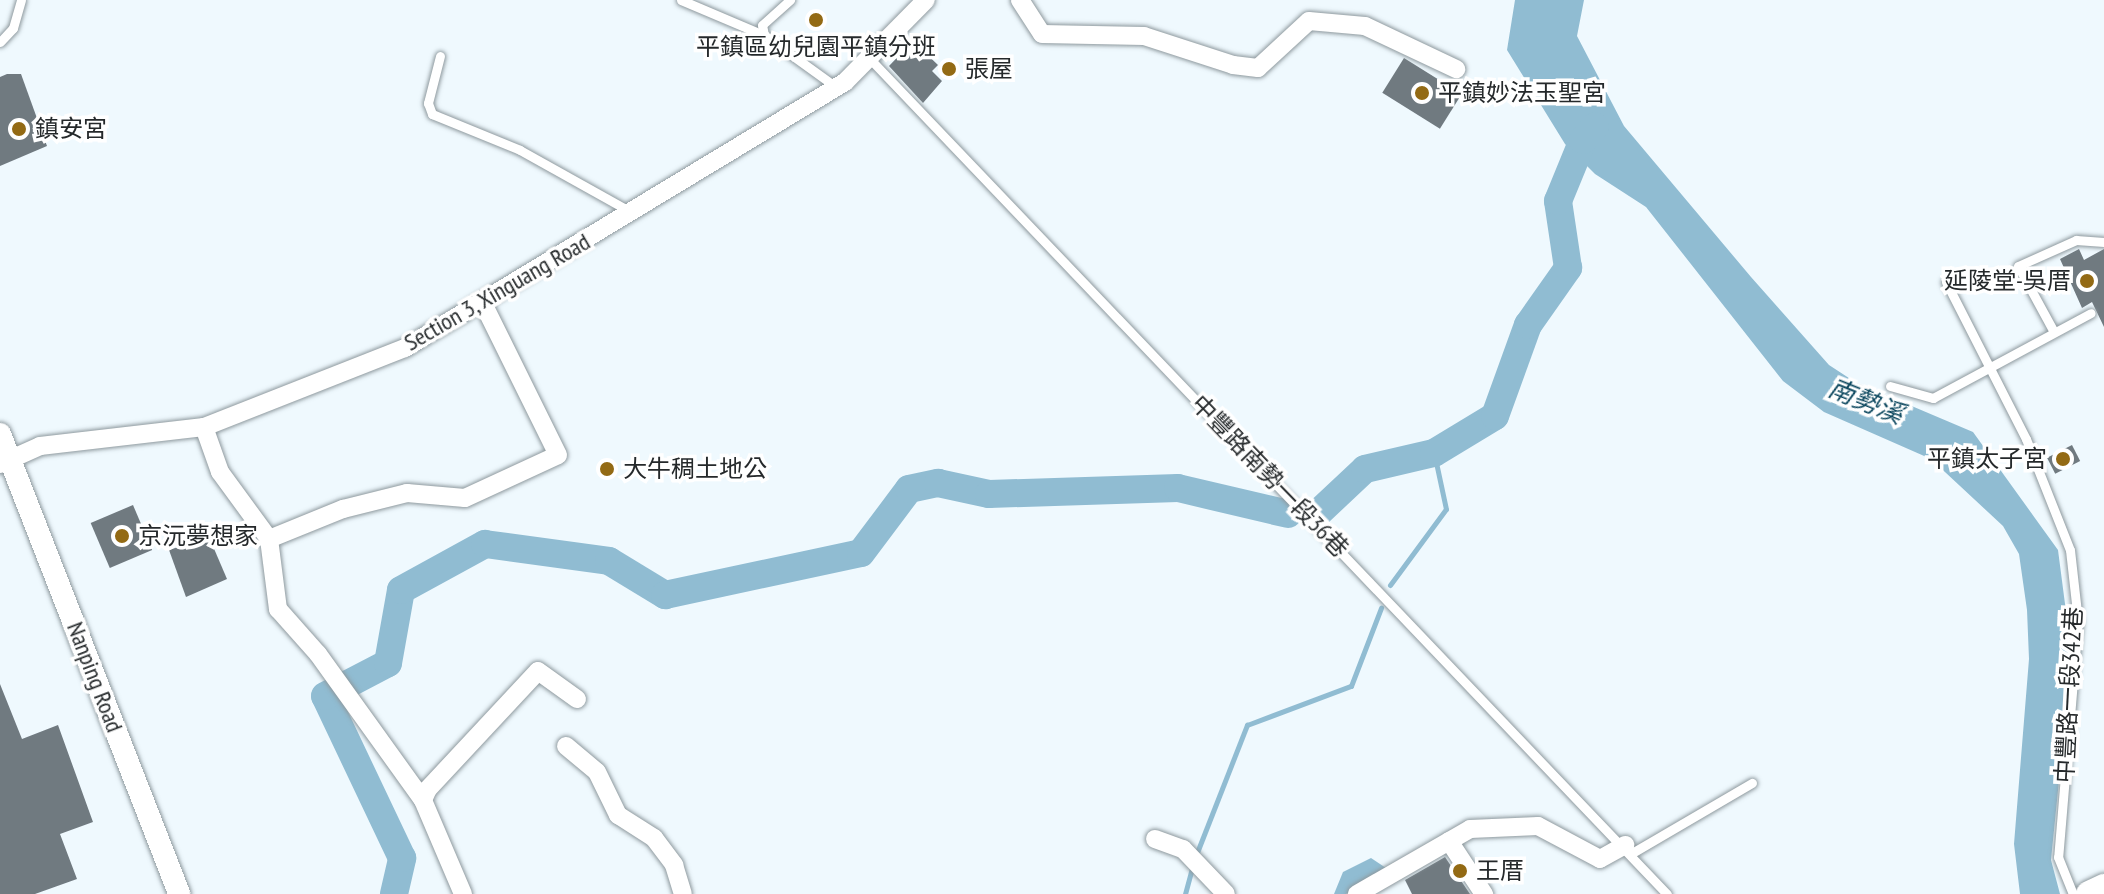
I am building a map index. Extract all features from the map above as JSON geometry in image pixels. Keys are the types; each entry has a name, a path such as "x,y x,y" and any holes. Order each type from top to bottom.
{"main road":[{"path":"2089,894 2104,887"}],"street":[{"name":"Section 3, Xinguang Road","path":"5,462 40,446 204,427 405,348 836,87 871,60 926,0"},
{"path":"1020,0 1042,34 1144,36 1233,65 1258,68 1309,21 1365,26 1456,69"},
{"path":"269,539 343,509 407,493 465,498 558,455 483,303"},
{"path":"204,427 220,472 269,539 278,609 336,681 423,800 463,894"},
{"name":"Nanping Road","path":"0,434 5,462 179,894"},
{"path":"423,800 538,671 577,699"},
{"path":"566,746 597,772 618,815 654,838 674,865 683,894"},
{"path":"1357,894 1470,829 1538,826 1575,842 1593,858 1628,849"},
{"path":"1155,839 1189,854 1226,894"},
{"path":"1449,841 1484,894"}],"lane":[{"path":"0,42 13,28 21,0"},
{"path":"681,0 764,35 836,87"},
{"path":"764,35 762,25 790,0"},
{"path":"440,56 428,103 432,114 554,167 630,213"},
{"name":"中豐路南勢一段36巷","path":"871,60 1628,849 1667,894"},
{"path":"2054,332 2018,266 2076,240 2104,242"},
{"name":"中豐路一段342巷","path":"1946,282 2026,439 2070,550 2078,621 2058,857 2073,894"},
{"path":"1890,386 1933,398 2091,313"},
{"path":"1628,849 1752,783"}],"water":[{"name":"南勢溪","path":"1515,0 1584,0 1577,36 1624,126 1751,277 1829,365 1855,382 1973,432 2058,550 2068,627 2066,711 2051,860 2060,894 2020,894 2014,844 2029,659 2027,610 2019,554 2003,526 1931,459 1824,412 1783,381 1646,207 1595,174 1565,144 1507,50"},
{"path":"1371,858 1389,870 1346,894 1334,894 1343,872"}],"building":[{"path":"913,41 938,65 932,71 942,81 923,103 889,66"},
{"name":"平鎮妙法玉聖宮","path":"1404,58 1462,94 1440,129 1382,93"},
{"name":"鎮安宮","path":"21,74 47,146 0,166 0,77"},
{"name":"延陵堂-吳厝","path":"2079,249 2084,260 2104,249 2104,327 2092,302 2082,308 2060,259"},
{"name":"平鎮太子宮","path":"2072,445 2080,461 2055,474 2047,458"},
{"name":"京沅夢想家","path":"133,505 152,550 110,568 91,523"},
{"name":"京沅夢想家","path":"209,537 227,579 186,597 169,550"},
{"path":"0,684 22,739 58,725 93,822 60,834 77,879 35,894 0,894"},
{"name":"王厝","path":"1445,857 1470,894 1412,894 1405,880"}],"waterway":[{"path":"1316,515 1365,469 1434,453 1495,416 1528,325 1568,268 1558,201 1583,140 1595,126"},
{"path":"1390,585 1446,509 1434,453"},
{"path":"394,894 402,858 325,696 388,663 401,590 485,544 609,561 665,595 861,553 909,489 938,483 989,494 1178,488 1288,514"},
{"path":"1196,855 1247,725 1351,686 1381,608"},
{"path":"1185,894 1193,864"}],"place":[{"name":"平鎮區幼兒園平鎮分班","path":"816,20"},
{"name":"張屋","path":"949,69"},
{"name":"平鎮妙法玉聖宮","path":"1422,93"},
{"name":"鎮安宮","path":"19,129"},
{"name":"延陵堂-吳厝","path":"2087,281"},
{"name":"平鎮太子宮","path":"2063,459"},
{"name":"大牛稠土地公","path":"607,469"},
{"name":"京沅夢想家","path":"122,536"},
{"name":"王厝","path":"1460,871"}]}
